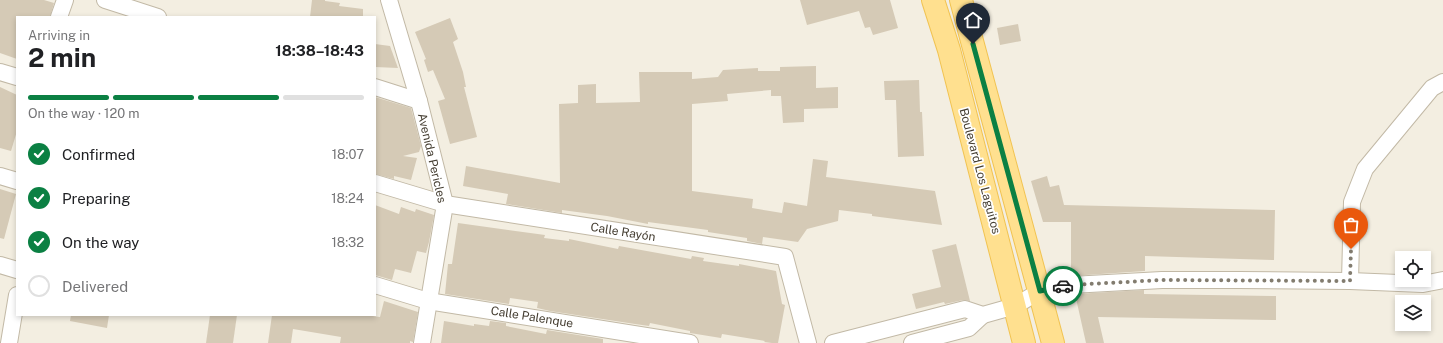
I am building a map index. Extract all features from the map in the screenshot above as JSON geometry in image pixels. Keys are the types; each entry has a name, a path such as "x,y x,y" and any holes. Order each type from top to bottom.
{"main road":[{"name":"Boulevard Los Laguitos","path":"933,0 949,50 1024,343"},
{"path":"961,0 1053,343"}],"street":[{"path":"59,16 65,0"},
{"path":"105,0 155,16"},
{"name":"Avenida Pericles","path":"389,0 418,101 445,204 422,343"},
{"path":"0,72 16,78"},
{"path":"1350,281 1352,202 1365,169 1432,88 1443,82"},
{"path":"376,87 418,101"},
{"path":"0,176 16,181"},
{"name":"Calle Rayón","path":"376,183 445,204 785,257 808,343"},
{"path":"0,265 16,270"},
{"path":"912,343 970,328 983,315 1015,306 1040,291 1071,285 1162,280 1350,281 1423,284 1443,280"},
{"name":"Calle Palenque","path":"376,285 428,301 690,343"},
{"path":"9,343 16,301"},
{"path":"833,343 965,309 983,315"}],"building":[{"path":"0,0 44,0 54,3 50,16 16,16 16,59 0,53"},
{"path":"312,0 325,0 340,3 339,6 363,9 363,16 310,16"},
{"path":"800,0 890,0 898,28 873,35 870,27 865,28 859,11 807,25"},
{"path":"450,18 458,39 453,42 463,72 466,87 464,87 477,137 450,144 438,101 445,99 433,70 428,72 424,60 426,59 415,32"},
{"path":"1018,24 1021,41 1000,45 997,28"},
{"path":"376,44 390,46 398,68 376,67"},
{"path":"816,66 816,88 838,87 838,108 804,109 804,122 783,123 781,96 771,96 771,90 727,94 728,101 692,104 692,191 753,199 752,208 782,213 784,202 807,206 813,159 828,161 826,177 935,191 942,225 839,210 838,221 807,229 798,242 763,237 762,244 747,241 747,238 708,232 708,230 648,222 648,224 607,216 562,210 562,213 506,204 508,194 463,186 466,166 560,183 559,104 578,103 578,85 596,84 596,103 640,102 639,72 692,72 692,79 718,77 723,70 758,68 758,71 780,71 780,67"},
{"path":"919,80 924,156 898,157 896,100 885,100 884,81"},
{"path":"0,87 16,95 16,134 11,151 0,148"},
{"path":"376,97 411,108 421,146 419,152 403,156 417,158 411,180 394,176 394,179 376,174"},
{"path":"1047,176 1050,187 1059,185 1064,205 1275,210 1274,260 1145,256 1145,271 1071,276 1071,222 1043,222 1031,181"},
{"path":"0,189 16,194 4,239 0,238"},
{"path":"376,205 399,214 401,207 415,212 416,209 434,215 426,253 417,251 411,273 395,269 392,280 376,275"},
{"path":"458,223 545,235 544,238 569,241 569,239 618,249 619,246 691,259 692,256 704,258 703,261 739,266 739,264 776,271 782,304 785,305 778,343 764,342 765,341 722,334 721,338 690,333 690,331 650,323 649,326 550,311 537,308 538,302 510,298 509,304 445,294 448,264 452,264"},
{"path":"956,244 970,301 963,300 945,304 944,302 916,309 912,294 941,287 932,250"},
{"path":"1144,290 1144,294 1276,296 1276,320 1098,317 1104,343 1086,343 1075,294"},
{"path":"384,301 418,312 413,342 340,343 341,337 293,329 291,343 268,343 272,316 380,317"},
{"path":"71,316 109,316 107,328 70,321"},
{"path":"210,316 237,316 233,343 206,343"},
{"path":"444,321 474,326 474,324 489,326 490,321 506,323 506,326 546,334 547,330 603,339 603,343 441,343"}],"way so far":[{"path":"1063,286 1162,280 1350,281 1351,249"}],"route":[{"path":"973,44 1040,291 1063,286"}]}
